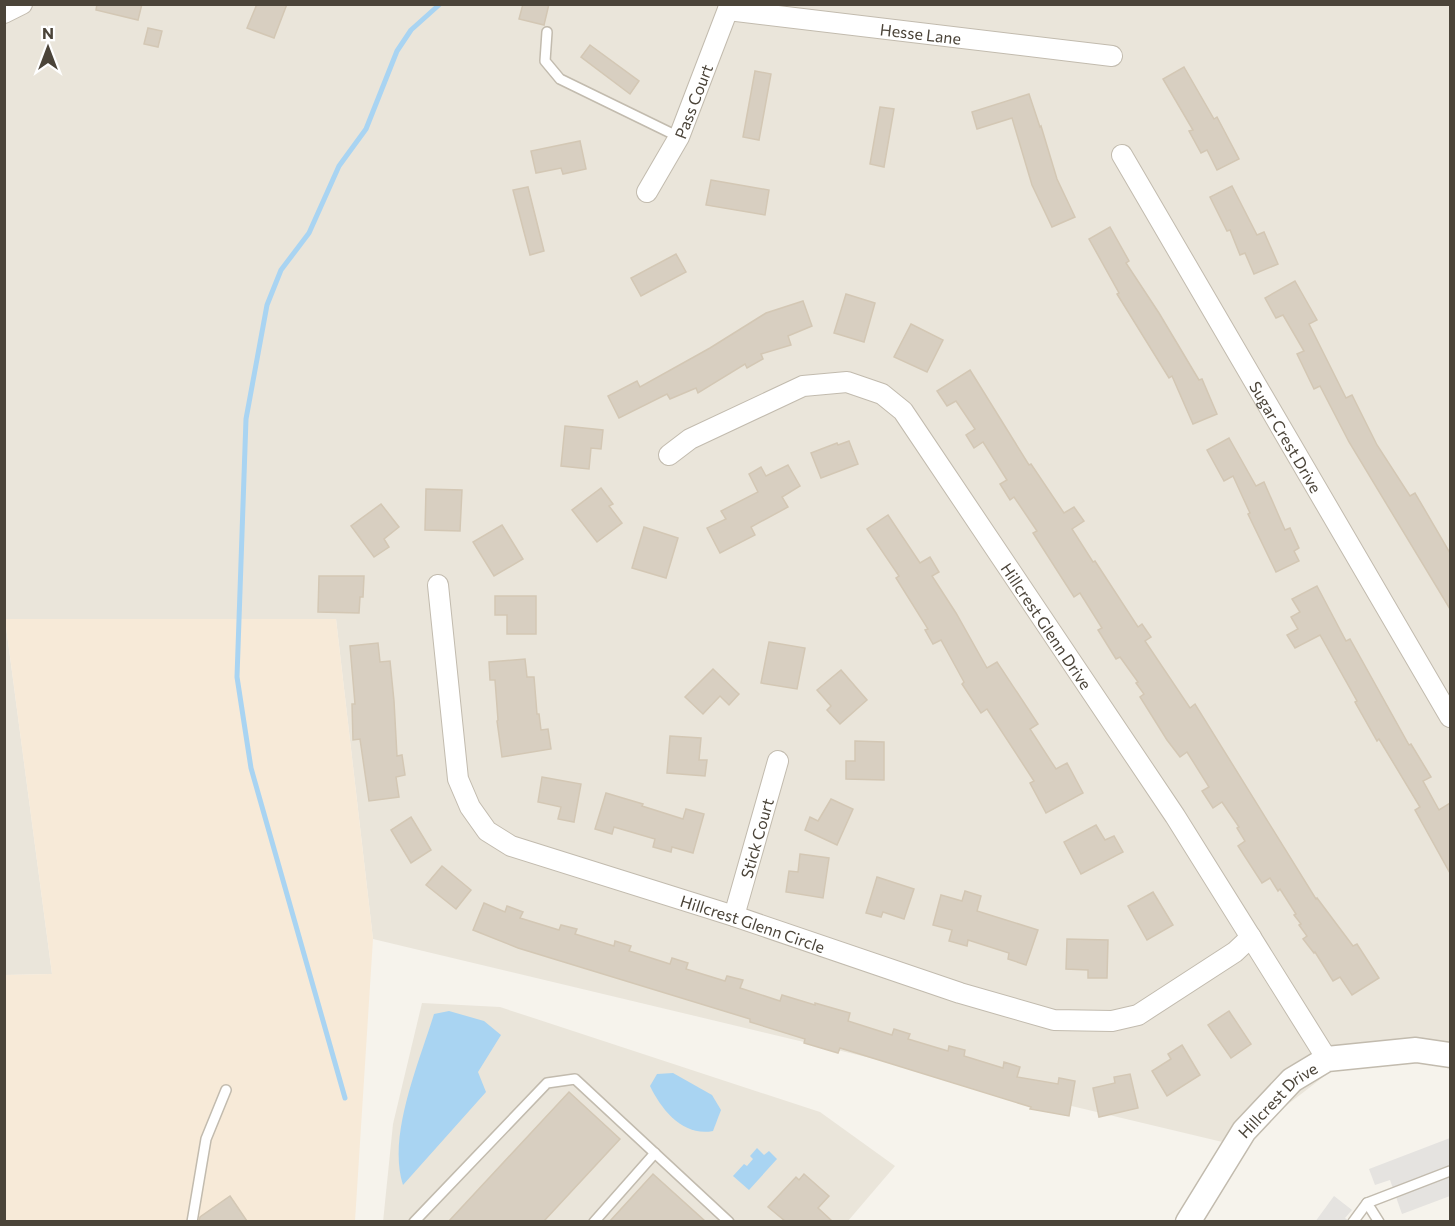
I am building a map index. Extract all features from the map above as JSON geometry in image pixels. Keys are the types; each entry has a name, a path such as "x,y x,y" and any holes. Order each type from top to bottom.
{"street":[{"path":"4,13 22,4"},
{"name":"Hesse Lane","path":"729,7 1112,56"},
{"name":"Pass Court","path":"647,192 679,137 729,7"},
{"name":"Sugar Crest Drive","path":"1122,155 1450,717"},
{"name":"Hillcrest Glenn Drive","path":"669,455 690,439 803,386 847,382 882,394 903,411 1175,816 1327,1059"},
{"name":"Hillcrest Glenn Circle","path":"438,585 458,779 470,807 487,831 511,846 734,916 960,993 1054,1020 1112,1021 1137,1015 1235,952 1251,937"},
{"name":"Stick Court","path":"734,916 778,761"},
{"name":"Hillcrest Drive","path":"1188,1221 1244,1131 1292,1080 1327,1059 1416,1050 1450,1054"}],"lane":[{"path":"547,32 545,61 560,79 679,137"},
{"path":"414,1221 547,1083 575,1079 729,1221"},
{"path":"192,1221 206,1139 226,1090"},
{"path":"594,1221 655,1153"},
{"path":"1353,1221 1367,1203 1450,1171"},
{"path":"1367,1203 1378,1221"}],"shaded area":[{"path":"4,5 1450,5 1450,1050 1331,1071 1235,1145 373,939 336,619 5,619 52,974 5,975"},
{"path":"5,619 336,619 373,939 355,1221 5,1221 4,975 52,974"},
{"path":"422,1003 500,1007 820,1112 895,1166 848,1221 383,1222 393,1124"},
{"path":"1450,1138 1450,1196 1402,1214 1390,1180 1375,1185 1369,1169"},
{"path":"1334,1196 1352,1210 1345,1218 1349,1221 1315,1222"}],"water":[{"path":"449,1011 484,1021 501,1035 478,1072 486,1092 403,1185 399,1166 399,1144 413,1077 434,1014"},
{"path":"673,1073 712,1095 721,1110 713,1131 702,1132 683,1126 661,1104 650,1086 657,1074"},
{"path":"757,1148 764,1155 769,1151 777,1159 749,1190 733,1176 744,1164 747,1166 753,1159 750,1156"}],"building":[{"path":"97,4 142,4 138,20 96,10"},
{"path":"257,4 287,4 274,38 247,28"},
{"path":"523,4 549,4 544,25 519,19"},
{"path":"148,28 162,31 158,47 144,44"},
{"path":"590,45 639,81 630,94 581,57"},
{"path":"1184,67 1214,119 1217,117 1239,159 1217,170 1207,150 1201,153 1189,131 1193,130 1163,79"},
{"path":"755,71 771,74 759,140 743,137"},
{"path":"1029,94 1057,179 1075,217 1052,227 1032,185 1012,118 977,129 972,112"},
{"path":"880,107 894,109 884,167 870,164"},
{"path":"580,141 586,169 563,174 561,168 536,173 531,151"},
{"path":"711,180 769,190 765,215 706,205"},
{"path":"1232,186 1257,235 1264,232 1278,264 1254,274 1245,253 1240,255 1230,230 1227,231 1210,197"},
{"path":"528,187 544,251 530,255 513,190"},
{"path":"1110,227 1129,261 1126,263 1199,380 1202,379 1217,414 1193,424 1172,376 1169,378 1117,294 1119,293 1089,239"},
{"path":"676,254 686,272 641,296 631,278"},
{"path":"1295,281 1317,320 1309,324 1346,398 1352,395 1377,445 1410,496 1415,493 1450,553 1450,609 1349,442 1320,386 1314,389 1297,354 1304,351 1283,315 1276,318 1265,298"},
{"path":"846,294 875,303 864,342 834,333"},
{"path":"803,301 812,326 788,336 791,345 761,354 763,359 747,368 745,364 698,393 696,388 670,399 667,394 619,418 608,396 637,381 640,387 710,348 766,313"},
{"path":"911,324 943,340 927,372 894,357"},
{"path":"970,370 1029,465 1031,464 1064,513 1074,507 1084,521 1072,529 1093,562 1095,561 1138,627 1142,624 1151,637 1145,641 1190,708 1195,704 1316,899 1353,946 1357,944 1379,978 1352,995 1340,977 1333,981 1315,952 1303,939 1307,936 1280,889 1278,891 1270,878 1262,883 1238,846 1245,841 1237,828 1239,827 1222,802 1213,808 1202,791 1209,787 1187,752 1180,757 1167,740 1140,697 1144,694 1136,683 1138,682 1120,657 1116,659 1098,630 1102,628 1080,593 1074,597 1033,533 1037,531 1014,497 1010,500 1000,484 1007,480 983,442 974,448 966,435 975,429 956,401 947,406 937,391"},
{"path":"565,426 603,430 601,449 591,448 589,469 561,466"},
{"path":"1229,438 1256,486 1264,482 1285,530 1290,528 1299,548 1294,551 1299,561 1276,572 1248,514 1250,513 1233,476 1224,481 1207,450"},
{"path":"849,441 858,464 821,478 811,453"},
{"path":"788,465 800,486 782,497 788,507 751,527 755,535 720,553 707,528 726,519 721,511 758,492 749,474 761,467 766,476"},
{"path":"601,488 613,504 609,506 622,523 597,542 572,510"},
{"path":"426,489 462,490 460,531 425,530"},
{"path":"381,504 399,527 384,539 389,547 374,557 351,526"},
{"path":"888,515 920,563 930,557 939,572 932,576 987,668 997,662 1038,724 1030,729 1056,769 1067,763 1083,793 1046,813 1030,783 1034,781 987,709 981,713 962,684 964,682 941,640 933,644 925,630 928,629 896,578 899,576 867,529"},
{"path":"502,525 523,559 494,576 473,542"},
{"path":"644,527 678,538 666,578 632,568"},
{"path":"319,576 364,576 363,597 360,597 359,613 318,612"},
{"path":"1317,586 1346,641 1350,639 1409,745 1411,744 1431,777 1423,781 1439,810 1450,803 1450,873 1415,810 1420,807 1379,739 1377,741 1320,635 1295,648 1287,635 1298,629 1291,617 1300,612 1292,599"},
{"path":"495,596 536,596 536,634 507,634 507,615 495,615"},
{"path":"769,642 805,648 797,689 761,683"},
{"path":"378,643 380,662 390,661 397,756 402,755 405,775 396,777 399,797 369,801 360,739 353,740 352,704 355,704 350,646"},
{"path":"525,659 527,677 534,677 537,714 539,714 541,730 548,729 551,749 502,757 495,680 490,680 489,662"},
{"path":"713,669 739,694 729,705 720,696 703,714 685,697"},
{"path":"841,670 867,700 840,724 827,710 831,706 817,690"},
{"path":"670,736 701,738 699,760 707,760 705,776 667,773"},
{"path":"855,741 884,742 884,780 846,779 846,761 855,761"},
{"path":"542,777 581,784 574,822 558,819 561,807 538,802"},
{"path":"606,793 683,819 686,809 704,814 693,853 672,847 671,852 653,847 655,839 614,827 612,834 595,829"},
{"path":"831,799 853,809 837,845 805,830 810,817 818,821"},
{"path":"411,817 431,850 411,863 391,830"},
{"path":"1096,825 1105,840 1114,836 1123,852 1081,874 1064,842"},
{"path":"800,854 829,858 823,898 786,892 789,871 798,872"},
{"path":"442,866 471,890 456,909 426,885"},
{"path":"877,877 914,889 904,919 883,912 881,917 866,913"},
{"path":"965,891 981,896 977,911 1038,930 1026,965 1008,959 1009,953 968,940 967,946 949,941 952,930 933,925 941,895 962,901"},
{"path":"1153,892 1173,925 1147,940 1128,906"},
{"path":"484,903 505,912 507,906 523,912 520,918 559,930 561,925 577,929 575,934 614,946 615,941 631,946 629,951 670,964 672,958 688,963 686,969 725,981 727,976 743,980 740,988 780,1001 782,995 815,1005 815,1003 850,1013 848,1021 892,1035 894,1029 910,1034 908,1039 948,1051 949,1046 965,1050 964,1056 1003,1068 1004,1062 1020,1067 1017,1077 1058,1084 1059,1078 1075,1081 1069,1116 1030,1109 1031,1107 840,1048 838,1053 804,1043 805,1039 750,1022 750,1019 518,948 473,930"},
{"path":"1067,939 1108,940 1107,978 1088,978 1088,970 1066,969"},
{"path":"1229,1011 1251,1044 1231,1058 1208,1025"},
{"path":"1182,1045 1200,1075 1167,1096 1152,1071 1171,1059 1168,1054"},
{"path":"1130,1074 1138,1108 1099,1117 1093,1088 1115,1083 1114,1077"},
{"path":"569,1092 620,1139 544,1221 449,1221"},
{"path":"653,1174 705,1221 610,1221"},
{"path":"804,1174 829,1196 818,1208 832,1221 785,1221 768,1207 796,1177 799,1180"},
{"path":"230,1196 247,1221 199,1221 200,1217"}],"waterway":[{"path":"345,1098 251,768 237,677 246,419 267,305 281,270 309,233 339,166 366,129 397,51 411,30 440,4"}]}
